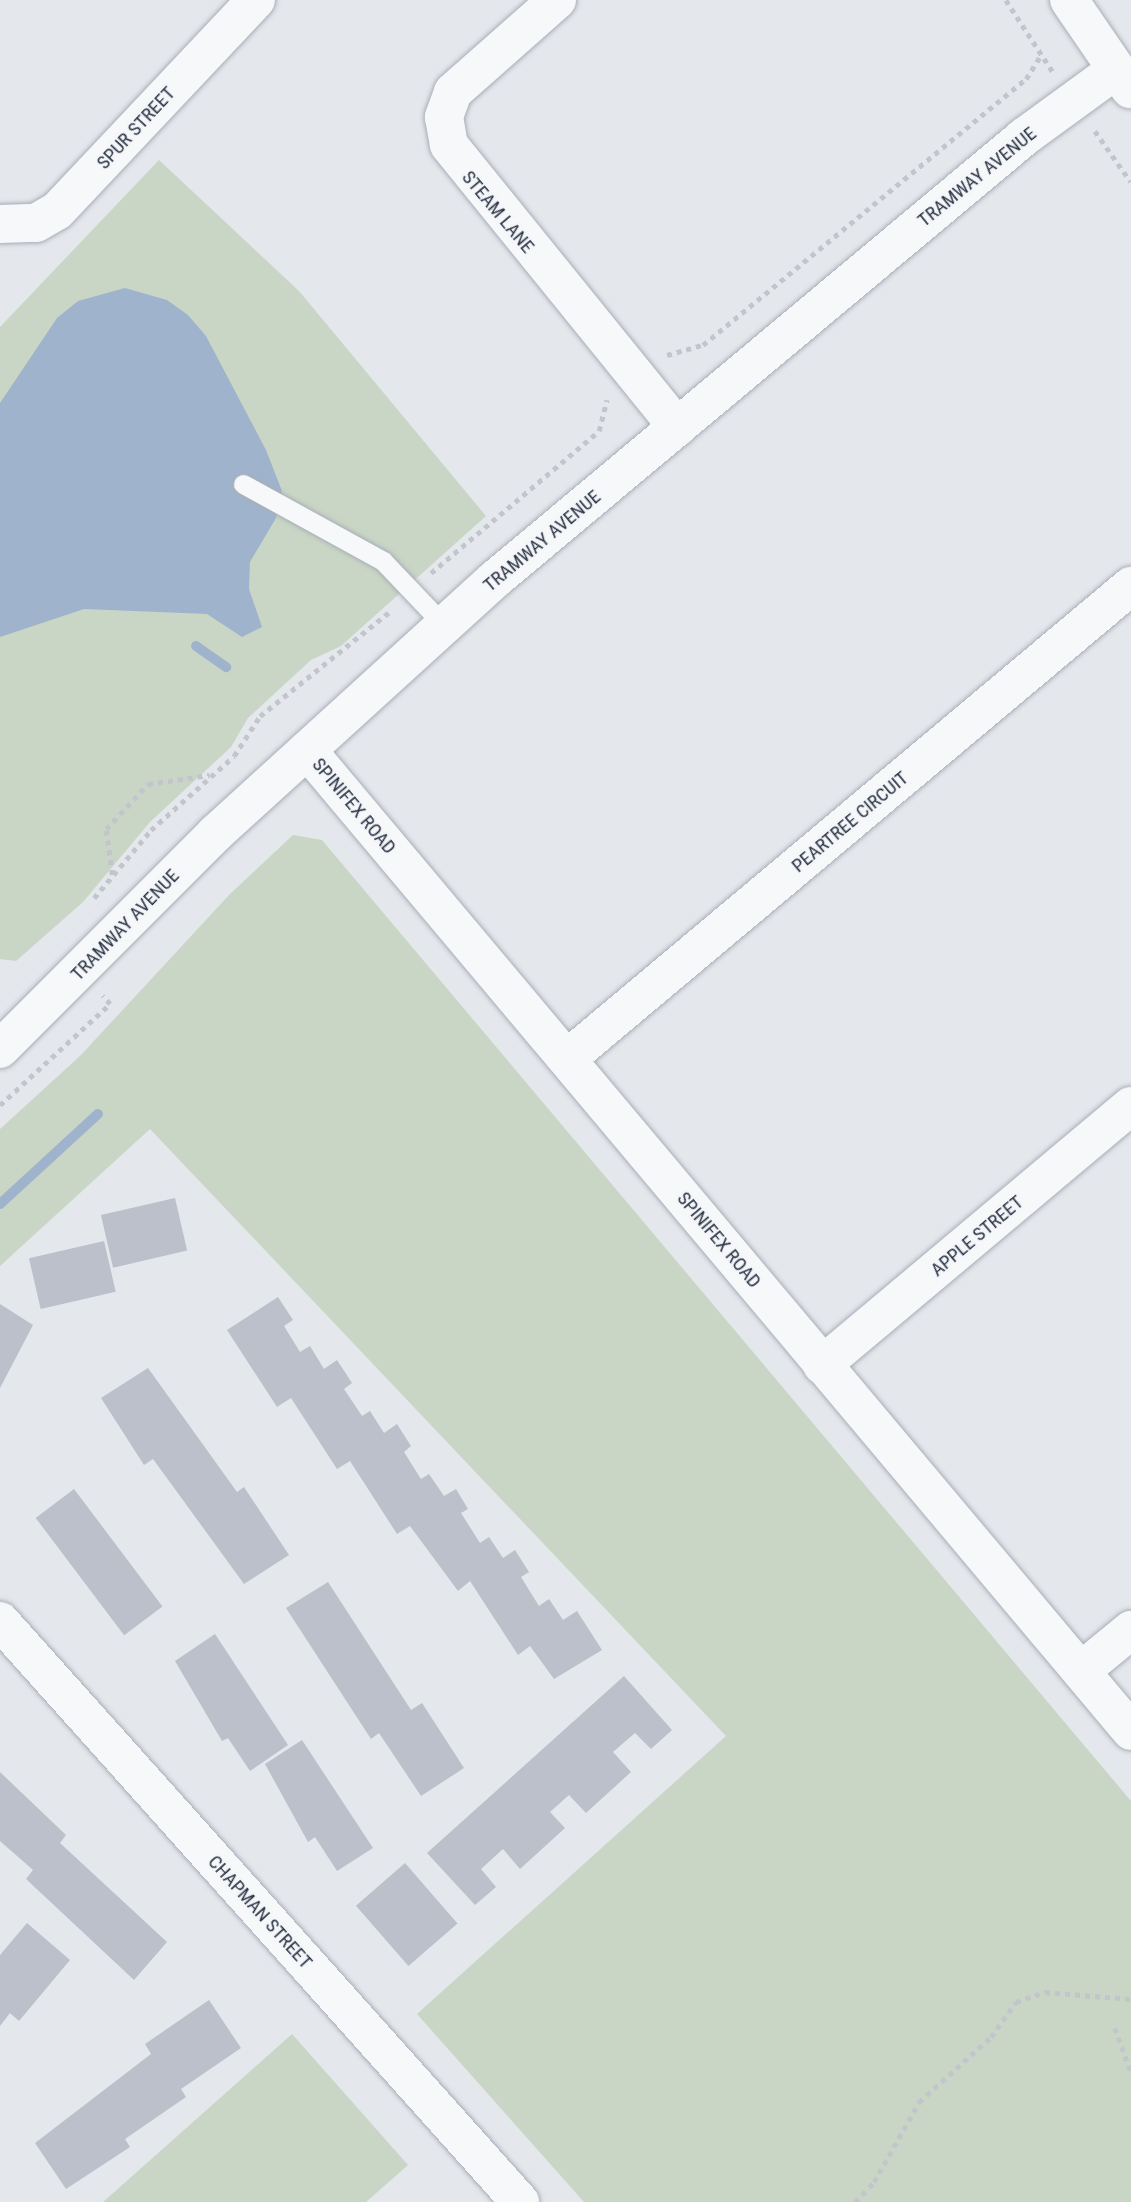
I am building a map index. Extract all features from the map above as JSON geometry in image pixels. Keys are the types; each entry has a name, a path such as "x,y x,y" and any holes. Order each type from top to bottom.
{"street":[{"name":"SPUR STREET","path":"0,224 36,223 57,211 256,0"},
{"name":"STEAM LANE","path":"557,0 453,92 444,117 449,145 677,427"},
{"path":"1069,0 1124,80"},
{"name":"TRAMWAY AVENUE","path":"0,1049 307,750 444,625 1024,137 1124,80"},
{"name":"PEARTREE CIRCUIT","path":"568,1058 1131,586"},
{"name":"SPINIFEX ROAD","path":"307,750 1131,1731"},
{"name":"APPLE STREET","path":"822,1365 1131,1106"},
{"name":"CHAPMAN STREET","path":"0,1621 520,2202"},
{"path":"1081,1671 1131,1630"}],"lane":[{"path":"243,484 383,561 444,625"}],"path":[{"path":"1006,0 1052,70"},
{"path":"661,353 678,356 703,345 1026,79 1041,55"},
{"path":"1099,136 1131,183"},
{"path":"86,906 212,775 234,756 265,711 316,666 351,648 412,591 598,431 605,401 615,393"},
{"path":"113,876 106,828 148,784 212,775"},
{"path":"0,1105 110,1004 103,997"},
{"path":"855,2202 874,2182 919,2102 991,2037 1016,2002 1045,1992 1131,1999"},
{"path":"1115,2028 1131,2072"}],"green space":[{"path":"159,160 299,291 486,516 341,646 311,660 248,718 231,747 150,822 83,902 16,961 0,959 0,327"},
{"path":"293,835 322,840 1131,1801 1131,2202 584,2202 417,2014 726,1736 150,1129 0,1266 0,1129 80,1056 230,894"},
{"path":"292,2034 408,2165 366,2202 103,2202"}],"water":[{"path":"125,288 167,300 188,315 206,336 266,450 282,491 276,518 250,562 249,589 262,627 242,637 207,614 84,609 0,637 0,403 57,318 78,301"}],"building":[{"path":"175,1198 187,1251 113,1268 101,1215"},
{"path":"104,1241 116,1292 41,1309 29,1258"},
{"path":"278,1297 293,1320 284,1326 300,1352 310,1346 324,1369 337,1360 352,1383 344,1389 362,1416 370,1411 384,1433 397,1424 411,1446 404,1452 421,1479 429,1474 444,1496 456,1489 468,1509 461,1513 480,1543 489,1537 503,1558 515,1550 529,1572 521,1577 539,1606 549,1599 563,1620 577,1611 602,1650 554,1679 530,1646 518,1655 470,1581 458,1591 410,1526 397,1534 350,1461 337,1469 291,1398 277,1407 227,1330"},
{"path":"0,1304 33,1325 0,1388"},
{"path":"148,1368 237,1492 244,1487 289,1555 244,1584 153,1459 144,1465 101,1398"},
{"path":"74,1489 162,1606 124,1635 36,1518"},
{"path":"328,1582 411,1710 422,1703 464,1768 421,1796 379,1733 371,1739 286,1608"},
{"path":"215,1634 288,1745 250,1771 228,1738 222,1741 175,1661"},
{"path":"624,1676 672,1730 651,1749 635,1733 613,1752 631,1772 586,1813 569,1795 550,1812 565,1828 520,1869 503,1849 481,1869 496,1887 475,1905 427,1853"},
{"path":"302,1740 373,1848 337,1871 315,1837 308,1842 265,1764"},
{"path":"0,1772 66,1835 60,1843 167,1942 134,1980 26,1879 33,1870 0,1841"},
{"path":"405,1863 457,1923 408,1966 356,1906"},
{"path":"27,1923 70,1960 19,2021 10,2013 0,2026 0,1955"},
{"path":"209,2000 241,2048 181,2089 186,2097 125,2139 130,2147 66,2189 35,2143 151,2054 145,2044"}],"waterway":[{"path":"196,646 226,667"},
{"path":"0,1204 98,1114"}]}
